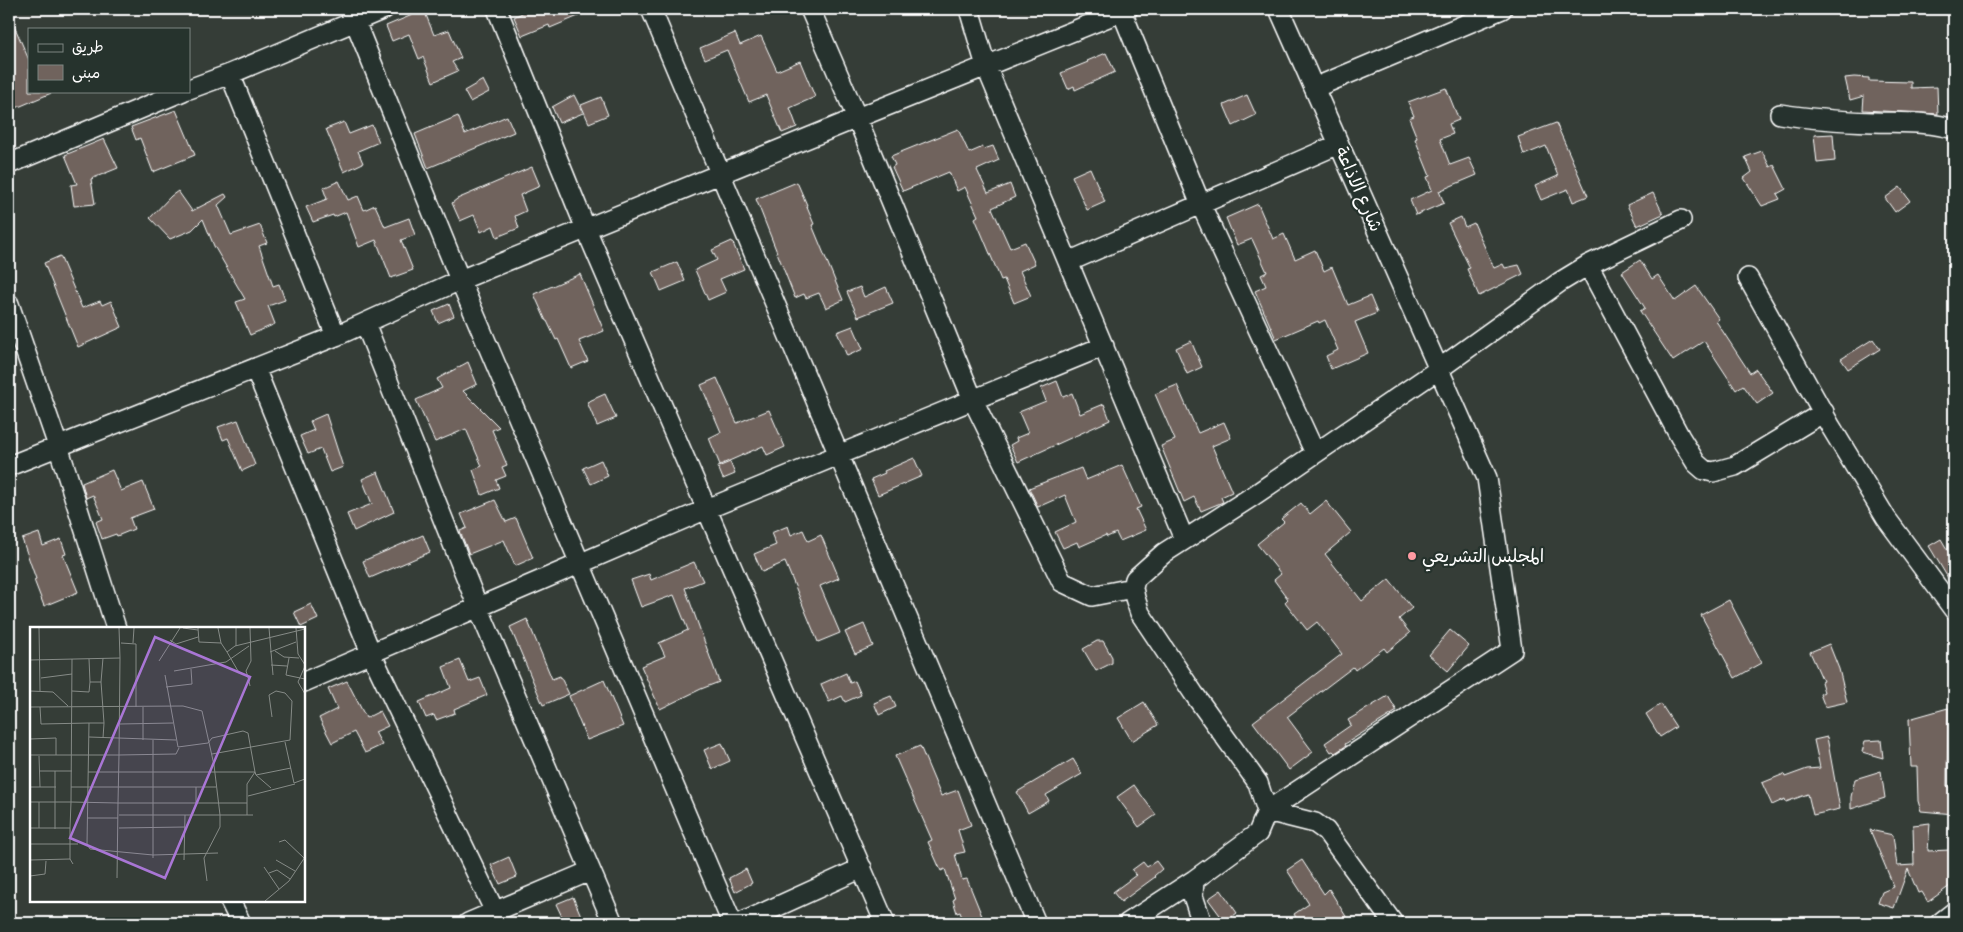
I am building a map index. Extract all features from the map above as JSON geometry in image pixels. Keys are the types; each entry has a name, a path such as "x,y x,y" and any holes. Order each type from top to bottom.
{"street":[{"path":"190,89 230,74 353,15 384,9"},
{"path":"497,9 586,229 885,923"},
{"path":"651,9 1036,923"},
{"path":"810,9 973,400 1062,582 1092,596 1134,588"},
{"path":"969,9 986,66 1184,539"},
{"name":"شارع الاذاعة","path":"1267,811 1512,650 1487,478 1279,9"},
{"path":"1314,88 1502,9"},
{"path":"9,466 336,336 460,280 1125,10 1201,205 1315,453"},
{"path":"353,15 460,280 732,923"},
{"path":"230,74 336,336"},
{"path":"9,164 181,92"},
{"path":"1780,114 1832,120 1915,123 1954,129"},
{"path":"1068,262 1339,144"},
{"path":"1128,923 1194,880 1258,833 1267,811 1258,783 1194,694 1140,613 1135,598 1135,579 1164,553 1184,539 1253,496 1439,369 1560,282 1588,265 1681,220"},
{"path":"1588,265 1680,437 1696,463 1704,470 1713,472 1735,466 1824,412"},
{"path":"1748,278 1886,518 1954,610"},
{"path":"9,304 58,446 116,627"},
{"path":"365,323 478,607 613,923"},
{"path":"305,682 707,509 1104,346"},
{"path":"255,368 372,653 495,912"},
{"path":"1267,811 1315,823 1326,831 1392,923"},
{"path":"740,923 862,868"},
{"path":"468,923 590,871"},
{"path":"1194,880 1193,896 1202,923"},
{"path":"230,902 241,923"},
{"path":"1940,923 1954,912"}],"building":[{"path":"530,9 595,9 550,28 549,25 522,36 514,17"},
{"path":"424,10 434,35 449,30 461,58 452,62 458,71 433,82 423,57 419,59 409,34 392,41 386,26"},
{"path":"9,14 28,58 28,92 54,92 9,111"},
{"path":"735,33 740,45 761,36 777,71 800,61 815,97 790,108 797,127 782,133 766,95 749,102 727,50 705,59 700,48"},
{"path":"1106,53 1115,72 1075,90 1074,86 1068,89 1061,73"},
{"path":"1845,78 1869,78 1869,81 1911,82 1911,88 1937,87 1938,114 1863,110 1864,96 1850,100"},
{"path":"483,80 489,92 470,102 464,91"},
{"path":"1446,88 1459,120 1449,124 1453,134 1440,139 1450,165 1469,158 1477,175 1439,191 1444,203 1416,215 1410,200 1432,190 1427,177 1430,176 1415,139 1417,138 1409,118 1414,116 1408,102"},
{"path":"574,95 583,113 559,123 552,107"},
{"path":"1247,95 1256,115 1233,126 1224,105"},
{"path":"601,97 608,115 589,123 581,105"},
{"path":"176,110 195,155 153,172 140,138 136,140 131,127"},
{"path":"458,116 465,134 507,116 514,132 428,168 415,134"},
{"path":"344,122 349,134 372,125 379,142 358,151 363,163 344,172 326,129"},
{"path":"1556,123 1588,196 1573,202 1568,189 1541,200 1535,186 1558,176 1546,146 1524,155 1518,137"},
{"path":"958,129 969,153 983,147 984,149 993,146 999,160 977,170 988,193 1010,184 1015,197 992,208 1010,248 1025,242 1035,264 1020,271 1031,296 1014,303 1004,279 1001,280 975,218 978,216 965,187 957,191 949,172 903,191 892,167 895,165 891,156"},
{"path":"1833,134 1835,161 1817,163 1814,135"},
{"path":"104,139 118,168 91,179 95,204 74,206 71,185 77,184 65,155"},
{"path":"1762,151 1770,167 1774,165 1786,189 1777,194 1780,199 1762,206 1744,178 1752,172 1745,157"},
{"path":"532,167 540,186 520,195 526,211 515,216 519,228 497,237 493,226 481,232 474,215 460,221 452,203 457,199"},
{"path":"1090,168 1105,202 1087,210 1072,176"},
{"path":"339,181 348,200 358,196 364,210 375,205 385,227 409,218 415,235 401,240 413,270 391,278 376,240 359,247 346,212 313,222 306,207 327,199 323,188"},
{"path":"797,182 814,224 812,225 843,300 826,308 819,293 806,298 804,294 795,298 756,199"},
{"path":"1900,187 1910,201 1895,212 1885,198"},
{"path":"178,191 192,211 225,194 227,197 218,205 231,235 260,225 267,243 259,246 273,286 279,284 285,300 268,306 275,324 250,335 236,302 245,299 214,246 203,219 192,230 170,239 150,218"},
{"path":"1653,193 1663,214 1637,226 1627,205"},
{"path":"1258,204 1273,239 1284,234 1295,259 1315,250 1324,271 1332,267 1348,305 1370,296 1377,313 1355,322 1368,353 1331,369 1326,356 1338,350 1325,320 1319,323 1318,321 1276,339 1255,291 1266,286 1261,275 1267,272 1252,239 1237,245 1226,218"},
{"path":"1461,217 1465,227 1474,223 1494,268 1503,264 1505,268 1519,265 1523,274 1479,296 1467,269 1470,268 1448,223"},
{"path":"732,241 744,269 720,279 726,292 708,300 695,270 717,260 712,250"},
{"path":"60,256 82,308 100,301 102,305 111,301 122,327 78,347 44,263"},
{"path":"1640,260 1652,279 1658,275 1675,301 1696,286 1719,319 1716,321 1750,373 1756,369 1773,393 1757,404 1743,385 1736,390 1704,341 1673,361 1640,311 1645,308 1622,272"},
{"path":"677,262 685,281 661,291 653,272"},
{"path":"580,274 604,331 579,341 588,361 571,368 534,294"},
{"path":"860,287 864,297 886,287 893,303 858,317 847,292"},
{"path":"449,304 454,316 438,323 433,311"},
{"path":"853,326 863,349 847,356 837,332"},
{"path":"1873,339 1880,349 1848,369 1841,359"},
{"path":"1191,341 1202,367 1187,374 1176,348"},
{"path":"468,362 477,384 463,391 499,427 492,430 507,465 502,467 506,476 496,480 499,488 482,495 473,470 482,466 466,429 435,442 416,400 442,388 437,379"},
{"path":"717,378 737,423 769,410 785,447 767,455 763,446 720,465 709,438 721,432 701,385"},
{"path":"1057,381 1063,397 1072,393 1080,414 1104,404 1110,420 1018,462 1010,445 1017,441 1016,438 1028,433 1019,412 1046,401 1041,388"},
{"path":"1177,385 1198,433 1224,422 1231,438 1212,446 1232,492 1221,497 1223,502 1201,511 1194,497 1184,502 1161,446 1175,440 1155,394"},
{"path":"605,394 616,418 597,426 587,402"},
{"path":"326,414 343,467 330,472 321,449 308,454 300,436 314,430 310,421"},
{"path":"238,420 255,465 242,471 228,438 223,440 218,427"},
{"path":"914,458 922,476 878,495 871,479"},
{"path":"601,460 608,476 591,484 583,468"},
{"path":"730,462 735,474 723,479 718,467"},
{"path":"1122,465 1141,507 1136,509 1146,530 1120,541 1116,533 1107,537 1106,535 1079,547 1077,542 1063,548 1055,532 1076,522 1065,495 1038,507 1029,488 1081,468 1086,480"},
{"path":"112,470 121,491 143,482 154,509 130,518 134,529 117,536 116,534 102,539 96,522 103,519 93,495 86,498 82,483"},
{"path":"378,472 394,512 354,531 347,514 372,504 362,479"},
{"path":"495,500 506,522 516,518 533,558 515,566 504,540 469,554 460,531 467,528 461,514"},
{"path":"1326,501 1351,532 1325,554 1362,601 1389,579 1412,608 1399,619 1410,633 1387,652 1384,648 1355,670 1353,667 1287,717 1313,752 1289,770 1253,722 1342,654 1317,622 1307,630 1285,602 1288,599 1274,580 1281,574 1257,544 1284,522 1281,519 1301,503 1310,514"},
{"path":"788,526 791,535 803,530 808,541 821,535 839,578 820,586 840,633 818,642 785,562 762,572 754,554 776,545 771,533"},
{"path":"39,533 43,546 61,539 66,554 63,555 78,592 44,606 22,539"},
{"path":"423,535 430,552 370,578 363,561"},
{"path":"1941,539 1954,561 1954,588 1929,546"},
{"path":"694,562 703,581 685,588 719,682 660,709 641,666 665,656 659,643 688,630 674,595 641,607 631,580 649,574 651,580"},
{"path":"1729,600 1762,663 1735,678 1701,615"},
{"path":"311,604 318,619 301,627 294,612"},
{"path":"527,619 552,679 560,676 569,694 543,705 510,627"},
{"path":"864,624 873,646 855,654 845,632"},
{"path":"1450,630 1469,646 1448,671 1429,655"},
{"path":"1097,641 1103,641 1112,657 1112,663 1096,671 1083,649"},
{"path":"1829,644 1839,669 1847,702 1825,707 1820,694 1824,692 1821,682 1823,681 1810,652"},
{"path":"460,660 469,682 480,678 487,695 454,709 455,713 436,720 434,715 426,718 419,702 451,688 443,667"},
{"path":"846,673 850,683 855,681 861,695 845,702 842,696 829,702 821,684"},
{"path":"604,680 623,726 587,740 569,696"},
{"path":"347,681 366,718 380,711 388,726 375,732 382,745 365,753 354,732 332,743 319,718 337,709 328,689"},
{"path":"891,696 896,707 879,715 874,703"},
{"path":"1388,696 1397,711 1345,744 1346,746 1335,753 1331,752 1325,743 1351,725 1348,720"},
{"path":"1144,702 1158,725 1132,741 1118,718"},
{"path":"1661,704 1676,727 1660,737 1646,714"},
{"path":"1948,708 1947,786 1954,785 1954,814 1921,811 1918,801 1917,767 1911,767 1909,719"},
{"path":"1827,737 1840,809 1813,815 1808,794 1786,802 1785,799 1772,805 1762,783 1784,774 1785,777 1807,769 1820,768 1814,740"},
{"path":"1881,740 1883,758 1862,752 1865,741"},
{"path":"722,743 730,761 712,769 704,750"},
{"path":"920,746 941,796 958,790 971,825 958,830 965,852 955,854 962,880 967,879 982,916 964,923 960,912 957,913 953,900 955,899 945,869 941,871 928,842 932,840 895,756"},
{"path":"1073,759 1082,774 1046,795 1049,801 1028,813 1017,792"},
{"path":"1881,771 1885,798 1851,809 1851,797 1855,779"},
{"path":"1134,785 1156,815 1139,827 1117,797"},
{"path":"1930,823 1928,851 1950,850 1951,876 1954,883 1928,902 1922,892 1918,893 1908,869 1894,908 1878,903 1882,892 1894,887 1870,830 1893,835 1897,866 1914,865 1913,825"},
{"path":"509,857 517,877 500,884 491,865"},
{"path":"1302,860 1324,894 1329,889 1350,923 1299,923 1294,914 1309,904 1287,870"},
{"path":"1156,861 1162,869 1155,877 1121,902 1113,892 1136,875 1132,870 1143,862 1147,867"},
{"path":"746,869 752,883 735,892 729,878"},
{"path":"1221,890 1237,913 1225,922 1208,899"},
{"path":"573,897 582,918 565,923 556,904"}],"place":[{"name":"المجلس التشريعي","path":"1412,556"}]}
